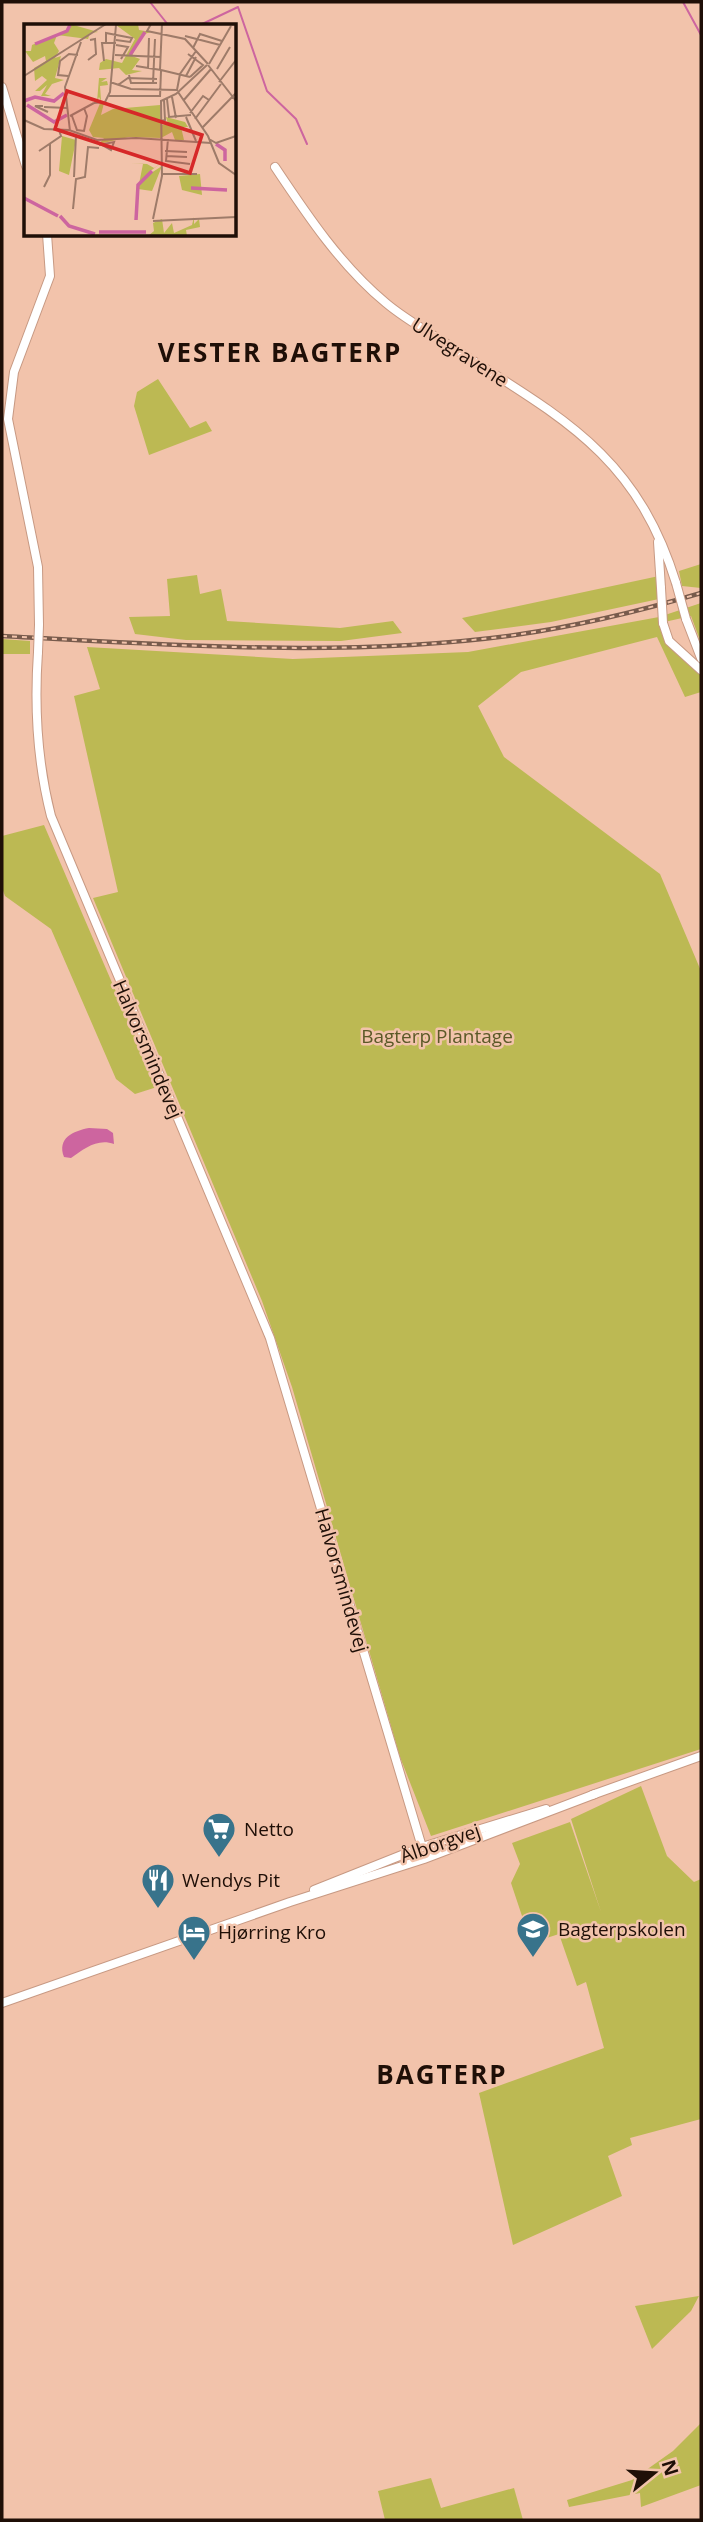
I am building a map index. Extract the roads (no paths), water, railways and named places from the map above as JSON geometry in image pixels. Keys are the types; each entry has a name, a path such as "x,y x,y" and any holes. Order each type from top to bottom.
{"street":[{"path":"2,87 24,159"},
{"name":"Ulvegravene","path":"275,167 342,260 362,282 400,313 586,438 612,462 643,503 654,525 701,658"},
{"name":"Halvorsmindevej","path":"47,236 50,276 14,372 8,419 38,567 36,726 40,768 51,816 270,1338 422,1847"},
{"name":"Ulvegravene","path":"654,525 661,555 663,622 669,641 701,670"},
{"name":"Ålborgvej","path":"2,2003 290,1902 424,1859 701,1756"},
{"name":"Ålborgvej","path":"290,1902 422,1847 595,1794"}],"waterway":[{"path":"150,2 167,24"},
{"path":"683,2 701,35"},
{"path":"202,24 238,7 267,91 296,119 307,144"}],"railway":[{"path":"2,636 259,648 387,646 451,642 539,631 609,617 701,593"}],"place":[{"name":"Netto","path":"219,1859"},
{"name":"Wendys Pit","path":"158,1910"},
{"name":"Bagterpskolen","path":"533,1959"},
{"name":"Hjørring Kro","path":"194,1962"}],"district":[{"name":"VESTER BAGTERP","path":"280,353"},
{"name":"BAGTERP","path":"442,2075"}],"park label":[{"name":"Bagterp Plantage","path":"437,1036"}]}
